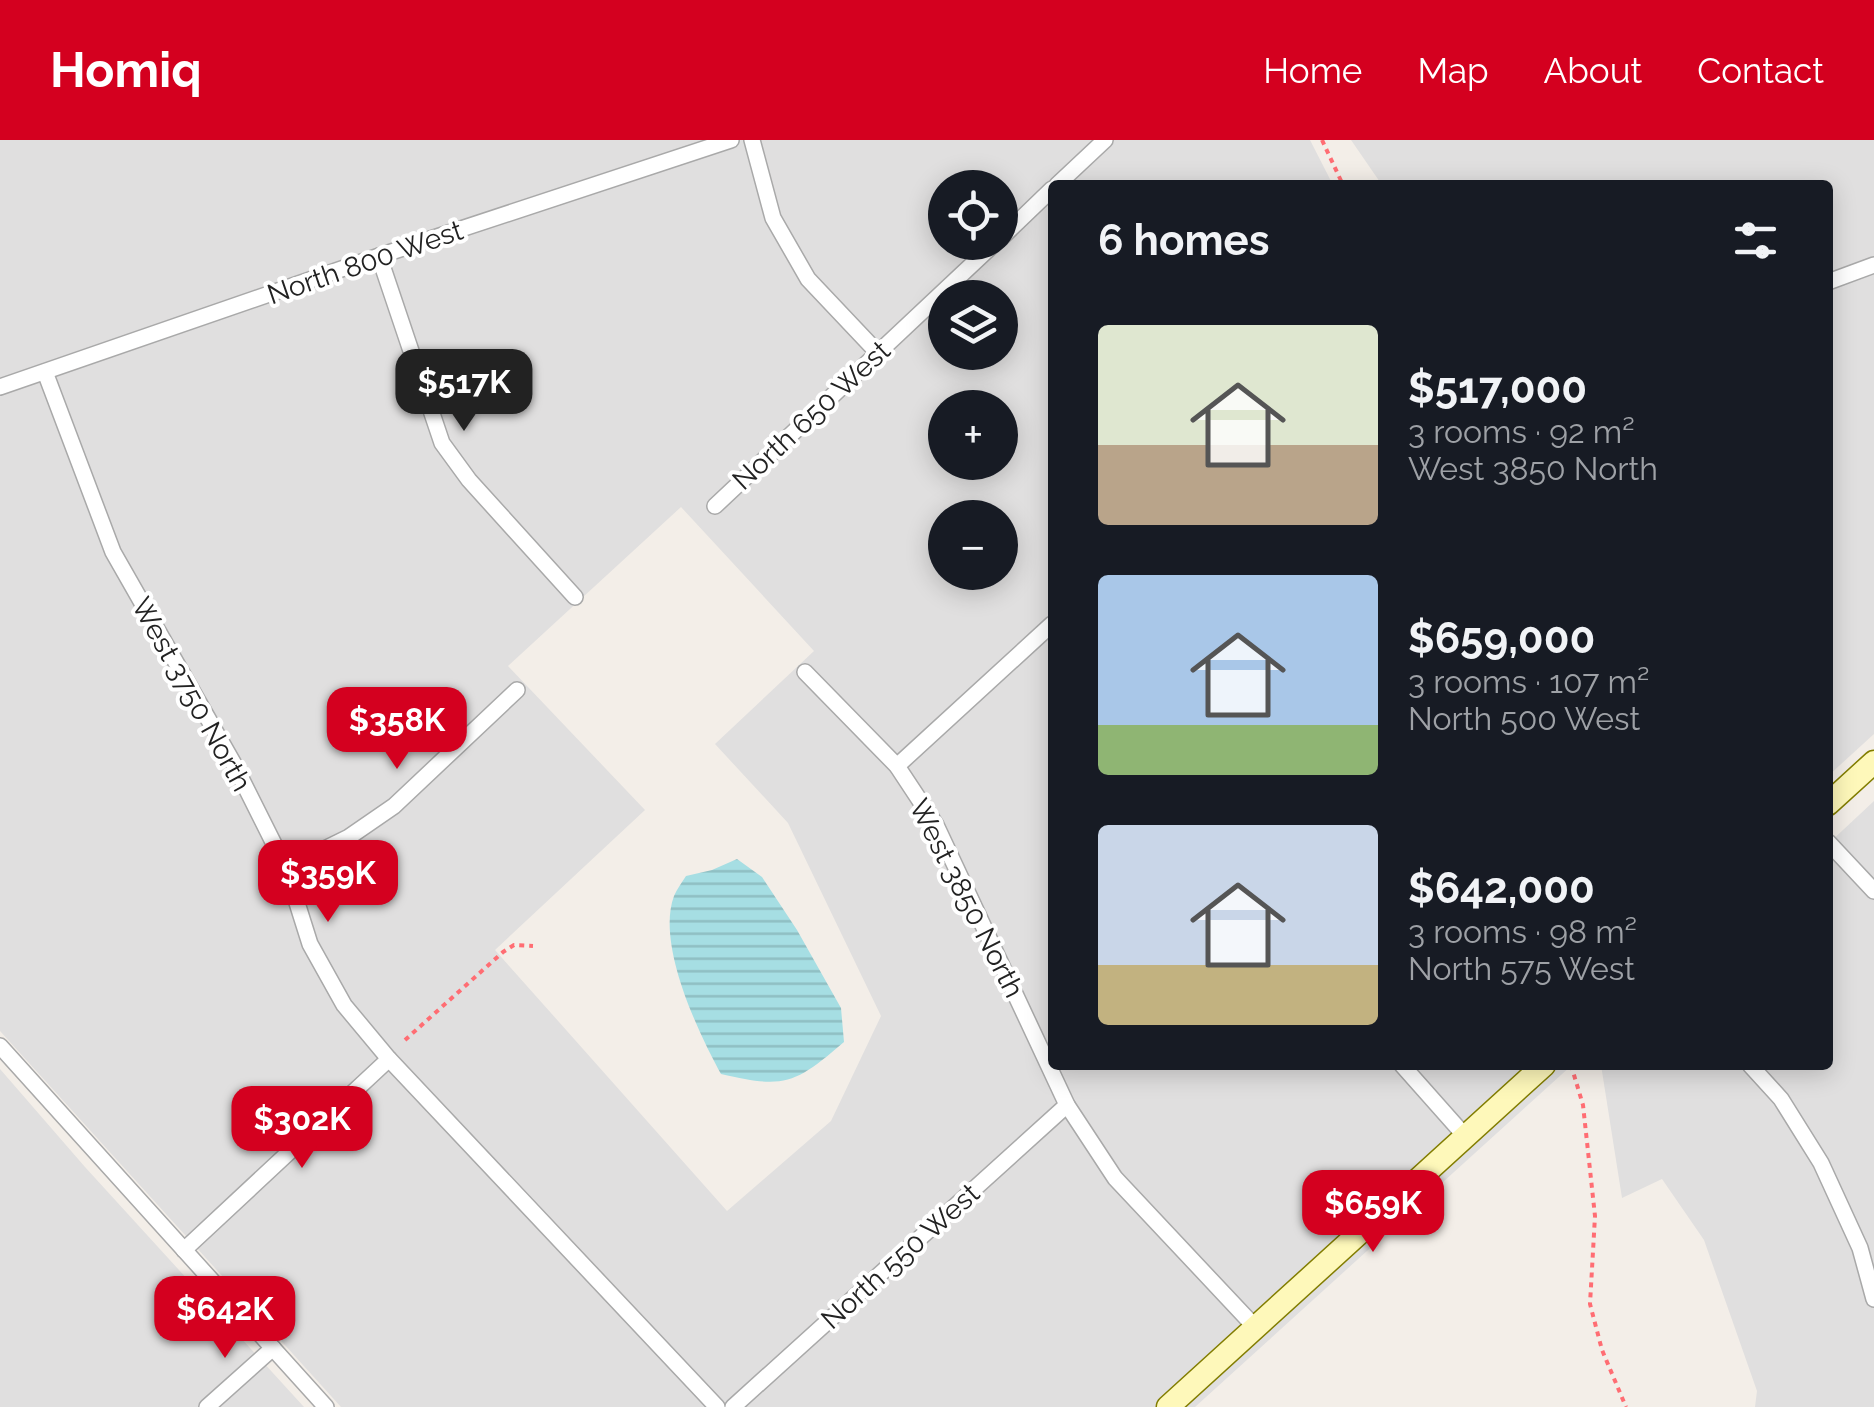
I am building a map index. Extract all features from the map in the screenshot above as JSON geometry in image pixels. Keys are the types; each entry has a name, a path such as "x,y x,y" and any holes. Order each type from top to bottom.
{"street":[{"name":"North 800 West","path":"0,386 731,140"},
{"path":"752,140 772,218 808,279 878,353"},
{"name":"North 650 West","path":"1062,180 1105,140"},
{"name":"North 650 West","path":"1018,221 1048,194"},
{"path":"378,256 442,442 469,480 575,597"},
{"name":"North 650 West","path":"715,506 977,260"},
{"path":"1833,280 1874,265"},
{"name":"West 3750 North","path":"45,372 112,552 235,766 286,868 310,944 344,1005 389,1058 717,1407"},
{"path":"896,766 1048,628"},
{"name":"West 3850 North","path":"804,672 896,766 936,825 1048,1064"},
{"path":"286,868 349,836 394,806 517,690"},
{"path":"1833,799 1874,762"},
{"path":"1833,847 1874,891"},
{"path":"0,1046 326,1407"},
{"path":"184,1250 389,1058"},
{"name":"West 3850 North","path":"1051,1070 1067,1105 1115,1178 1255,1327"},
{"path":"1406,1070 1465,1136"},
{"path":"1168,1407 1538,1070"},
{"path":"1755,1070 1781,1099 1821,1163 1860,1248 1874,1299"},
{"name":"North 550 West","path":"733,1407 1067,1105"},
{"path":"207,1407 272,1348"}],"path":[{"path":"1322,140 1341,180"},
{"path":"405,1040 503,952 514,945 533,946"},
{"path":"1572,1070 1584,1105 1594,1216 1590,1304 1602,1350 1626,1407"}],"shaded area":[{"path":"0,140 1310,140 1330,180 1048,180 1048,1070 1566,1070 1195,1407 341,1407 0,1031","holes":["681,507 814,651 715,744 788,823 881,1016 831,1121 727,1211 495,950 645,810 508,666"]},
{"path":"1351,140 1874,140 1874,734 1833,771 1833,180 1379,180"},
{"path":"1874,801 1874,1407 1755,1407 1757,1391 1704,1240 1662,1179 1622,1198 1602,1070 1833,1070 1833,839"},
{"path":"0,1069 85,1167 304,1407 0,1407"}],"water":[{"path":"737,859 762,877 841,1008 844,1042 800,1075 775,1082 721,1074 691,1012 675,962 670,916 678,888 686,876"}]}
